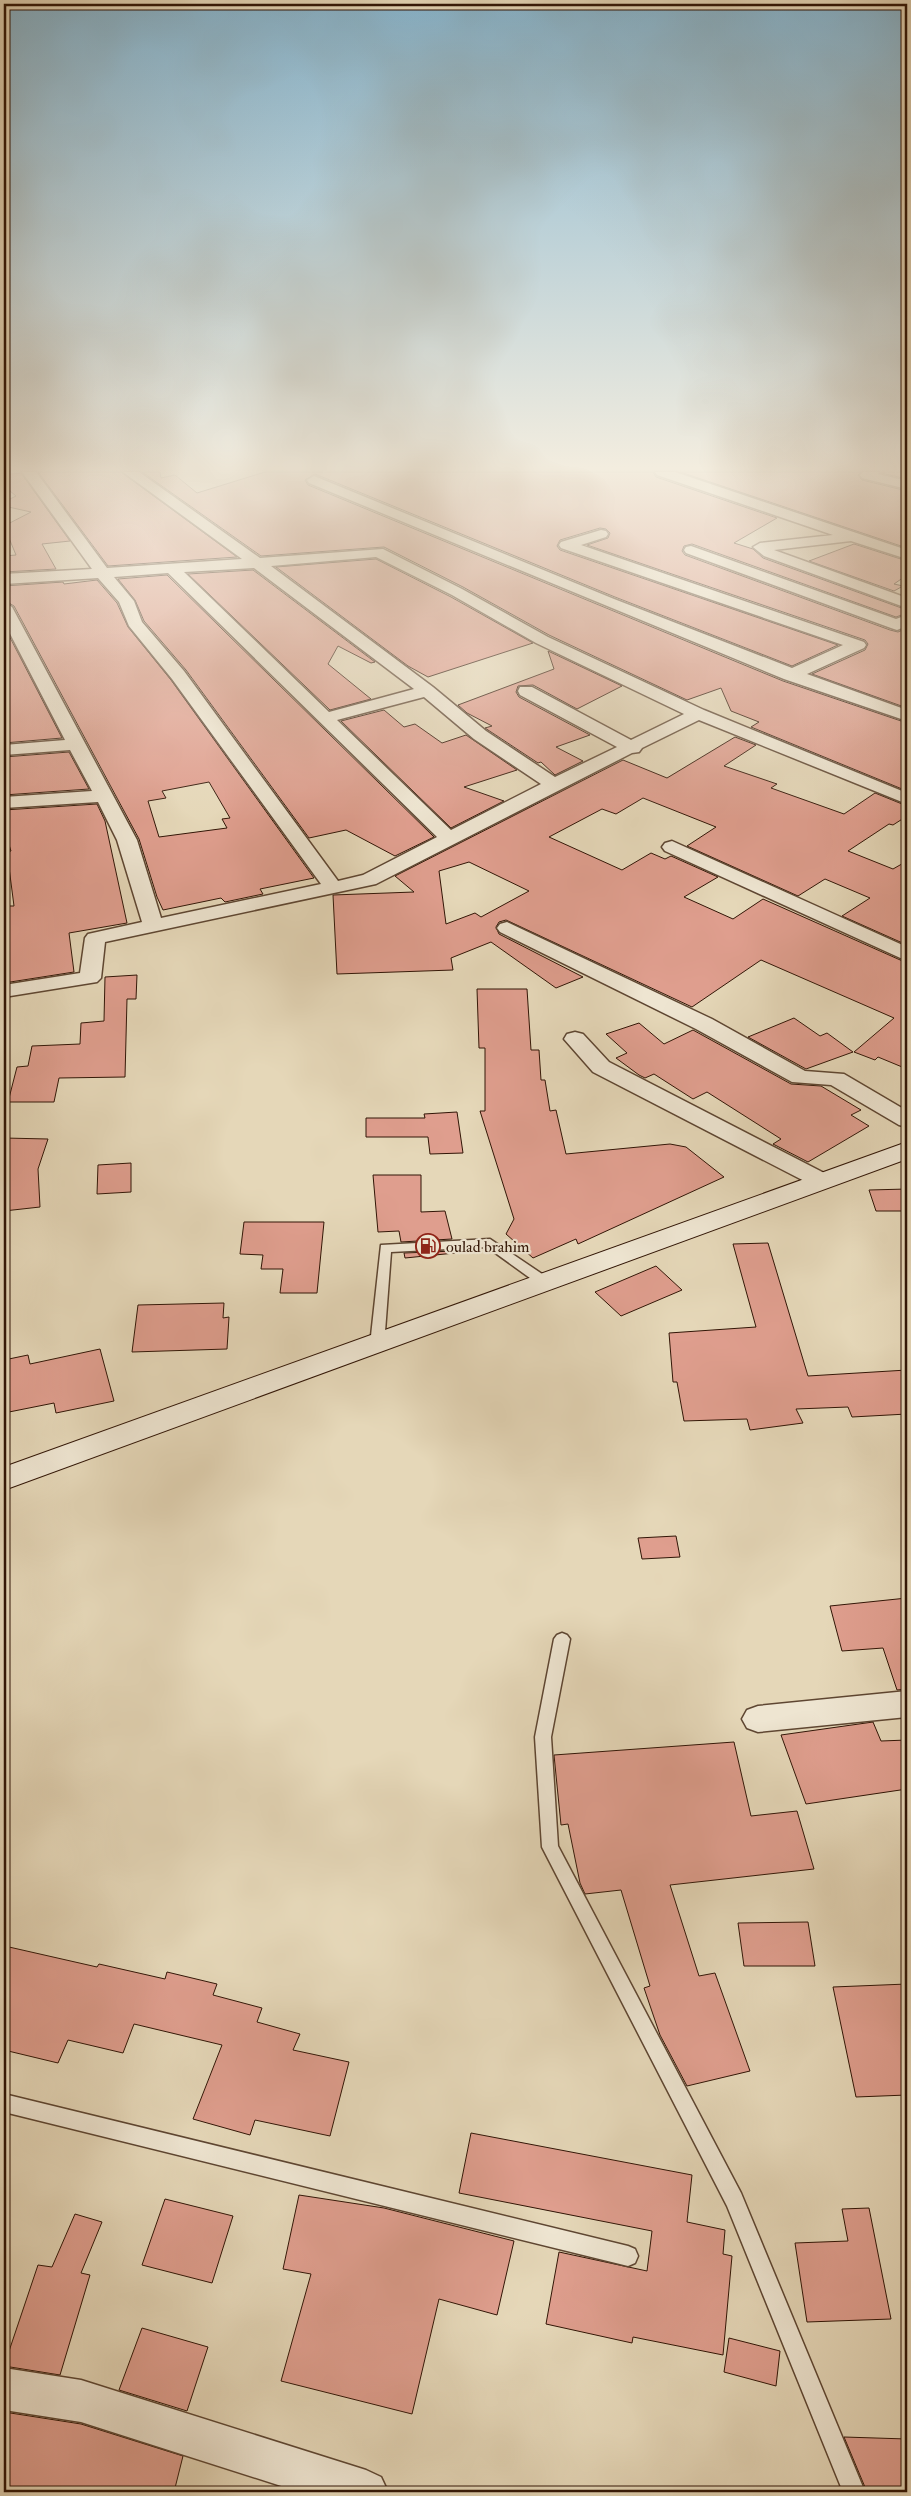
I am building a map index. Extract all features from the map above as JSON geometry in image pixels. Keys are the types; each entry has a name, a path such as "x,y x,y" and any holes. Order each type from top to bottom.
{"main road":[{"path":"4,1479 377,1345 907,1150"}],"street":[{"path":"116,588 126,601 135,623 178,675 333,887"},
{"path":"192,588 450,839"},
{"path":"291,588 426,691 480,735 554,784"},
{"path":"450,588 542,640 698,714 907,799"},
{"path":"573,588 790,675 907,716"},
{"path":"693,588 858,645 790,675"},
{"path":"797,588 897,625 907,620"},
{"path":"868,588 907,603"},
{"path":"4,607 18,649 75,744 79,746 127,840 153,926"},
{"path":"326,718 426,691"},
{"path":"526,691 633,748"},
{"path":"4,990 90,978 95,938 369,880 554,784 633,748 698,714"},
{"path":"4,750 75,744"},
{"path":"4,804 105,796"},
{"path":"672,847 907,956"},
{"path":"507,928 704,1024 800,1077 836,1079 907,1120"},
{"path":"575,1039 601,1067 822,1181"},
{"path":"758,1719 907,1704"},
{"path":"4,2389 81,2401 366,2492"}],"lane":[{"path":"377,1345 385,1248 490,1243 546,1283"},
{"path":"562,1639 543,1737 550,1847 734,2200 854,2492"},
{"path":"4,2103 628,2256"}],"building":[{"path":"4,588 104,588 117,603 128,627 171,680 314,878 260,889 263,894 225,902 221,898 163,910 157,897 139,839 14,606 4,600","holes":["209,782 230,818 222,819 227,828 159,837 148,801 166,798 162,791"]},
{"path":"126,588 181,588 434,837 395,856 346,830 309,838 186,670 144,621 135,600"},
{"path":"203,588 278,588 375,662 371,663 338,646 328,664 371,699 330,710"},
{"path":"305,588 434,588 533,643 428,677 408,666"},
{"path":"466,588 559,588 783,681 907,723 907,791 751,727 759,722 731,711 721,688 687,700 549,635"},
{"path":"594,588 673,588 838,645 792,666"},
{"path":"714,588 777,588 890,630 898,632 907,628 907,708 812,674 865,650 868,644 865,640"},
{"path":"816,588 847,588 907,610 907,613 896,617"},
{"path":"4,626 62,738 4,743"},
{"path":"548,651 622,686 577,709 533,685 518,686 516,692 519,697 590,735 556,747 583,761 555,775 541,762 538,763 485,728 492,726 467,713 458,705 554,669"},
{"path":"384,710 404,727 415,724 442,743 466,735 517,770 464,787 504,801 451,828 341,721"},
{"path":"735,737 756,745 724,766 777,784 771,788 844,814 875,793 907,806 907,816 893,825 889,824 848,851 893,869 907,861 907,945 842,916 870,898 825,879 798,896 687,846 716,827 643,798 616,814 602,809 549,837 622,870 651,853 665,859 671,856 718,877 684,897 733,919 763,899 907,963 907,1069 878,1057 875,1060 854,1052 894,1018 761,960 692,1007 506,920 499,922 496,927 499,934 583,977 556,988 491,942 451,958 453,970 337,974 333,895 414,892 395,876 623,760 667,778","holes":["469,862 529,891 481,917 475,913 446,924 439,871"]},
{"path":"69,752 89,789 4,795 4,757"},
{"path":"97,804 105,821 127,923 69,933 74,972 4,983 4,906 14,906 7,852 11,851 4,829 4,810"},
{"path":"137,975 136,999 127,999 125,1077 59,1078 54,1102 8,1102 17,1067 28,1066 32,1046 80,1044 81,1023 104,1021 105,977"},
{"path":"477,989 527,989 531,1050 539,1050 541,1080 545,1080 550,1111 556,1110 566,1154 670,1144 686,1147 724,1177 578,1244 576,1239 533,1258 506,1234 514,1219 480,1111 485,1111 485,1048 479,1048"},
{"path":"794,1018 820,1036 827,1033 853,1052 806,1069 748,1037"},
{"path":"639,1023 664,1044 693,1030 791,1084 821,1086 861,1110 851,1115 869,1126 808,1162 773,1144 781,1139 707,1092 693,1099 654,1074 645,1078 639,1075 616,1058 627,1053 606,1034"},
{"path":"457,1112 463,1153 430,1154 428,1137 366,1137 366,1118 425,1118 424,1114"},
{"path":"4,1138 48,1139 38,1169 40,1207 4,1211"},
{"path":"131,1163 131,1192 97,1194 98,1165"},
{"path":"373,1175 421,1175 421,1212 445,1211 452,1239 401,1242 399,1231 378,1232"},
{"path":"907,1189 907,1211 876,1211 869,1190"},
{"path":"244,1222 324,1222 317,1293 280,1293 283,1269 261,1269 263,1255 240,1254"},
{"path":"768,1243 808,1376 907,1370 907,1414 852,1417 848,1407 796,1409 803,1423 750,1430 747,1419 684,1421 677,1382 673,1382 669,1333 756,1327 733,1244"},
{"path":"455,1251 455,1253 405,1258 404,1253"},
{"path":"656,1266 682,1290 621,1316 595,1292"},
{"path":"224,1303 223,1318 229,1317 227,1349 132,1352 138,1305"},
{"path":"100,1349 114,1401 56,1413 54,1403 4,1413 4,1360 28,1355 30,1364"},
{"path":"676,1536 680,1557 642,1559 638,1538"},
{"path":"907,1598 907,1689 897,1690 883,1648 842,1651 830,1606"},
{"path":"873,1722 881,1741 907,1740 907,1789 806,1804 781,1735"},
{"path":"734,1742 751,1816 797,1811 814,1869 670,1885 699,1976 715,1973 750,2071 687,2086 660,2035 644,1988 650,1986 621,1890 585,1894 580,1883 568,1824 561,1825 554,1755"},
{"path":"808,1922 815,1966 744,1966 738,1923"},
{"path":"9,1947 97,1967 99,1964 165,1979 167,1972 217,1984 213,1995 262,2008 257,2022 300,2034 293,2050 349,2062 330,2136 255,2120 250,2135 193,2119 222,2045 134,2024 123,2053 68,2040 58,2063 4,2050 4,1960"},
{"path":"907,1984 907,2095 856,2097 833,1987"},
{"path":"471,2133 692,2175 687,2222 725,2230 723,2254 732,2256 723,2355 633,2337 632,2343 546,2324 559,2252 647,2271 652,2231 459,2193"},
{"path":"299,2195 384,2208 514,2241 497,2315 439,2299 412,2414 281,2381 311,2274 283,2269"},
{"path":"165,2199 233,2216 212,2283 142,2265"},
{"path":"869,2208 891,2319 807,2322 795,2243 848,2241 842,2209"},
{"path":"75,2214 102,2222 81,2273 90,2275 60,2375 4,2366 38,2265 52,2267"},
{"path":"142,2328 208,2347 187,2411 119,2390"},
{"path":"729,2338 780,2351 776,2386 724,2372"},
{"path":"4,2412 81,2424 183,2456 174,2492 4,2492"},
{"path":"844,2437 907,2439 907,2492 867,2492"}],"place":[{"name":"oulad brahim","path":"428,1246"}]}
